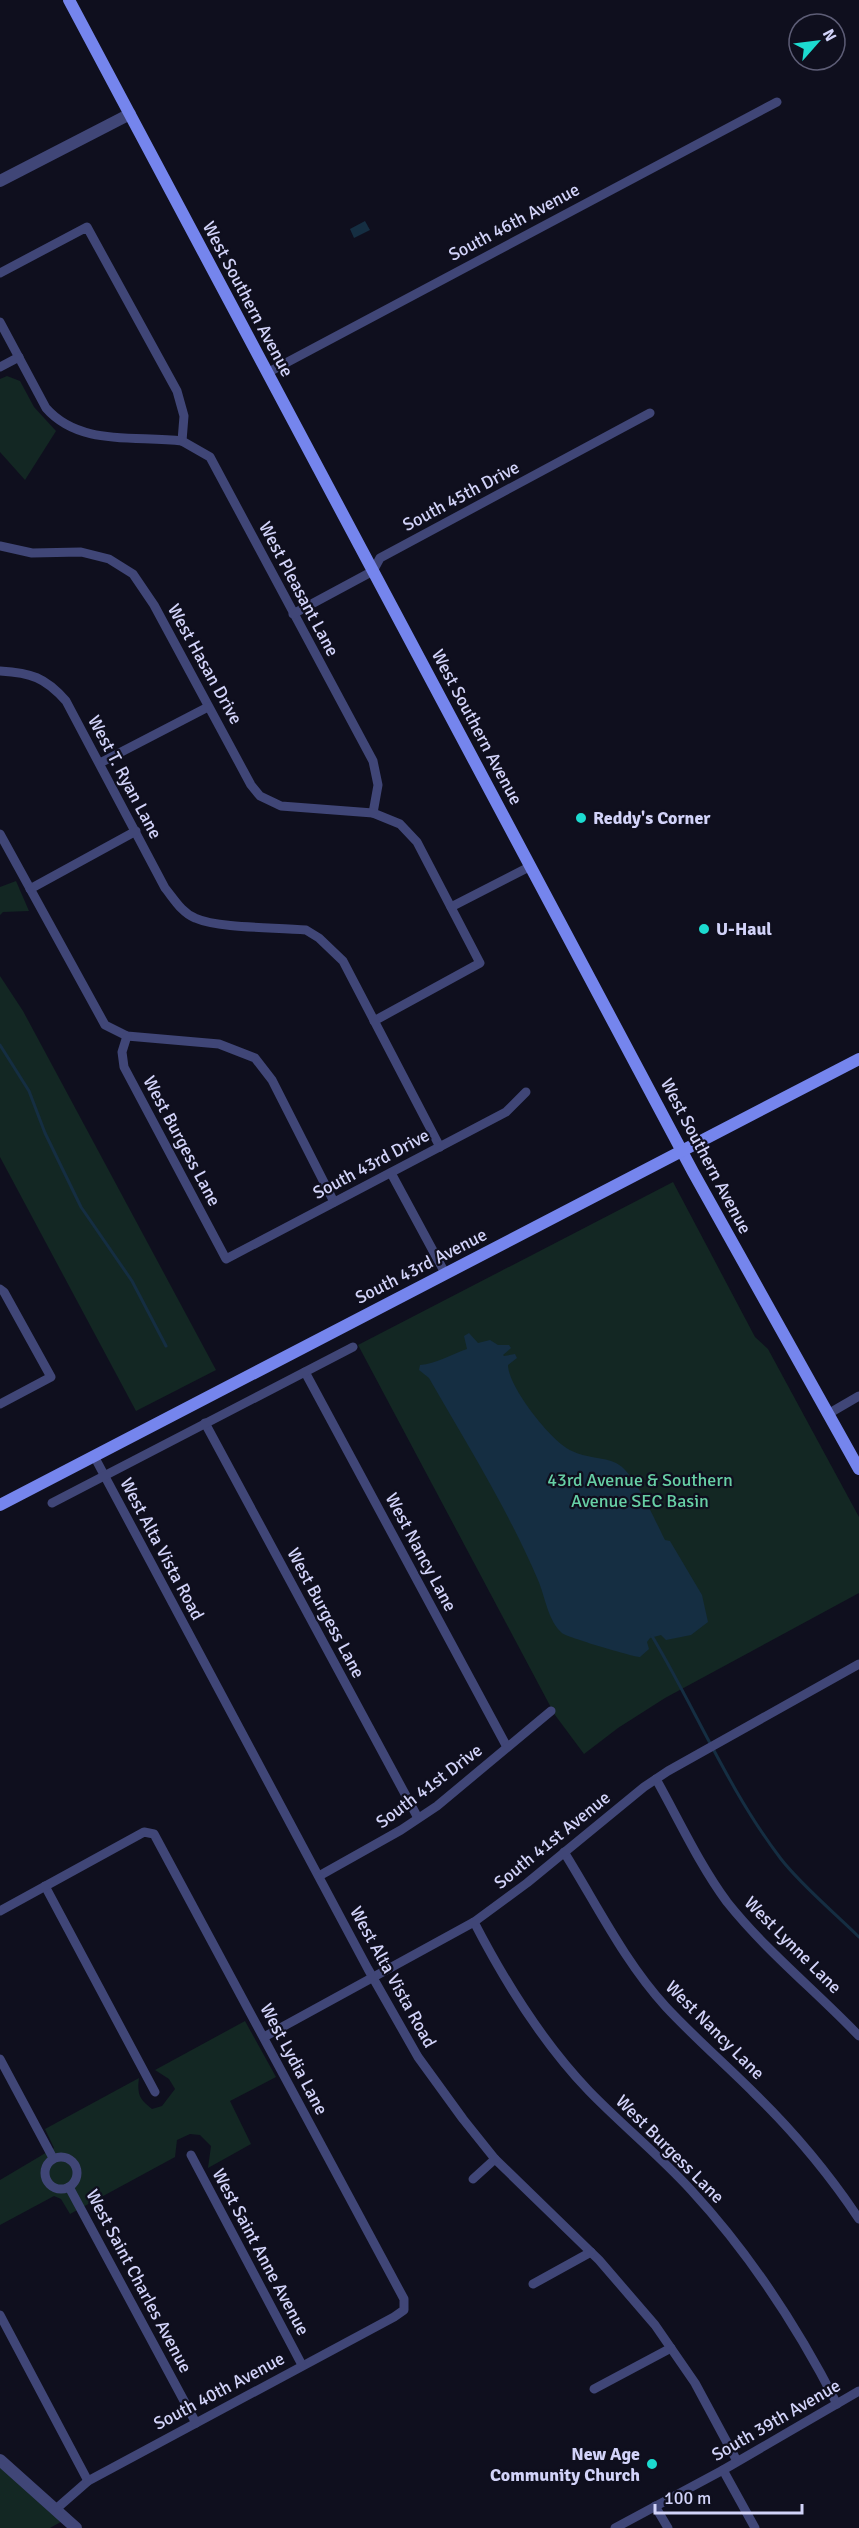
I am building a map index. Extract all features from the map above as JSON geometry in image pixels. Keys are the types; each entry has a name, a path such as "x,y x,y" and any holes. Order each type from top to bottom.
{"main road":[{"name":"West Southern Avenue","path":"69,0 683,1152 859,1469"},
{"name":"South 43rd Avenue","path":"0,1505 859,1059"}],"street":[{"name":"South 46th Avenue","path":"267,373 777,102"},
{"path":"0,181 130,114"},
{"path":"0,273 87,227 177,391 184,416 182,441 113,439 80,431 55,419 46,408 0,322"},
{"path":"0,367 19,357"},
{"name":"South 45th Drive","path":"294,614 373,572 380,558 650,413"},
{"name":"West Pleasant Lane","path":"182,441 210,458 373,761 378,785 373,813"},
{"name":"West Hasan Drive","path":"0,546 32,553 81,552 109,559 133,574 154,605 251,785 260,796 281,806 373,813"},
{"name":"West T. Ryan Lane","path":"0,671 27,673 52,685 66,701 165,888 182,909 194,918 216,923 306,930 319,938 343,961 374,1021"},
{"path":"100,763 208,707"},
{"path":"373,813 400,824 417,842 480,963 374,1021 440,1147"},
{"path":"30,889 136,831"},
{"path":"0,834 105,1025 127,1036 219,1044 240,1050 255,1058 272,1080 334,1202"},
{"path":"451,907 531,866"},
{"name":"West Burgess Lane","path":"127,1036 122,1052 124,1068 226,1259"},
{"name":"South 43rd Drive","path":"226,1259 506,1112 526,1092"},
{"path":"391,1173 445,1273"},
{"path":"0,1289 4,1292 51,1377 0,1404"},
{"path":"52,1503 353,1347"},
{"name":"West Nancy Lane","path":"305,1372 507,1747"},
{"path":"828,1414 859,1396"},
{"name":"West Burgess Lane","path":"206,1423 418,1818"},
{"name":"West Alta Vista Road","path":"94,1456 418,2057 495,2159 591,2252 655,2325 695,2384 737,2461"},
{"name":"South 41st Avenue","path":"264,2037 374,1979 474,1922 527,1883 656,1779 859,1664"},
{"name":"South 41st Drive","path":"319,1876 368,1850 418,1818 551,1711"},
{"name":"West Lynne Lane","path":"656,1779 695,1851 726,1900 767,1946 859,2036"},
{"name":"West Lydia Lane","path":"45,1887 144,1832 154,1834 404,2299 404,2310"},
{"name":"West Nancy Lane","path":"564,1852 600,1917 666,2007 807,2150 859,2219"},
{"path":"0,1911 45,1887 154,2092"},
{"name":"West Burgess Lane","path":"474,1922 517,1998 569,2069 691,2190 755,2268 802,2339 837,2404"},
{"path":"0,2060 53,2158"},
{"name":"West Saint Anne Avenue","path":"191,2155 302,2365"},
{"name":"West Saint Charles Avenue","path":"62,2156 70,2159 75,2165 78,2173 75,2181 69,2187 61,2189 53,2187 47,2181 45,2172 47,2164 53,2158 62,2156"},
{"path":"473,2179 495,2159"},
{"name":"West Saint Charles Avenue","path":"69,2187 196,2423"},
{"path":"533,2284 591,2252"},
{"name":"South 40th Avenue","path":"56,2509 88,2481 404,2310"},
{"path":"0,2315 88,2481"},
{"path":"594,2389 671,2348"},
{"name":"South 39th Avenue","path":"615,2528 723,2470 859,2391"},
{"path":"0,2460 76,2528"},
{"path":"723,2470 755,2528"},
{"path":"656,2506 668,2528"}],"green space":[{"path":"7,376 20,381 34,407 56,431 25,480 0,452 0,379"},
{"path":"16,881 29,911 3,912 0,915 0,887"},
{"path":"0,976 23,1011 216,1370 136,1411 0,1157"},
{"name":"43rd Avenue & Southern Avenue SEC Basin","path":"673,1182 755,1337 768,1349 859,1517 859,1593 665,1698 618,1728 584,1754 555,1715 358,1345"},
{"path":"245,2021 276,2077 230,2101 251,2144 208,2168 211,2146 200,2135 190,2134 177,2140 175,2157 70,2214 61,2199 54,2196 0,2225 0,2180 54,2148 45,2129 139,2078 138,2088 144,2102 152,2109 162,2106 175,2089 169,2079 155,2070"},
{"path":"0,2460 66,2519 50,2528 0,2528"}],"water":[{"path":"365,221 370,230 354,238 350,229"},
{"path":"469,1333 478,1343 490,1340 498,1345 509,1345 511,1348 503,1355 515,1354 517,1358 508,1365 515,1386 532,1412 563,1446 577,1453 616,1463 630,1476 665,1540 670,1541 702,1595 708,1622 691,1635 666,1640 661,1635 650,1638 647,1642 649,1649 640,1657 575,1638 562,1633 557,1628 538,1580 500,1503 429,1378 419,1370 420,1365 438,1361 467,1349 464,1336"}],"waterway":[{"path":"0,1045 29,1091 45,1133 81,1207 132,1281 166,1346"},
{"path":"652,1636 729,1778 762,1833 799,1879 859,1937"}],"place":[{"name":"Reddy's Corner","path":"581,818"},
{"name":"U-Haul","path":"704,929"},
{"name":"New Age Community Church","path":"652,2464"}]}
